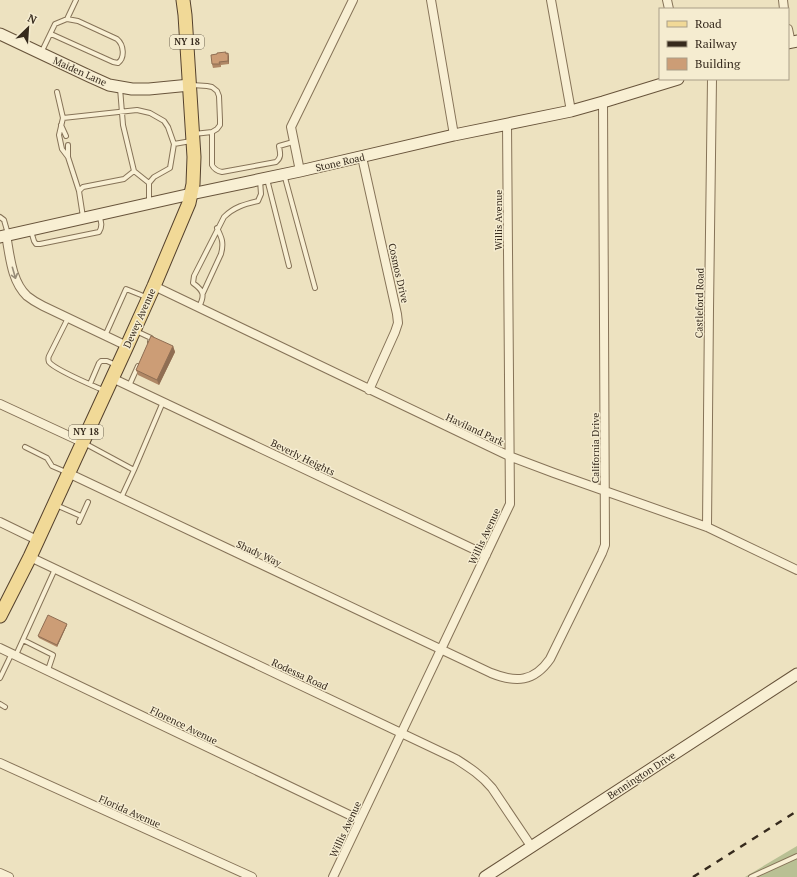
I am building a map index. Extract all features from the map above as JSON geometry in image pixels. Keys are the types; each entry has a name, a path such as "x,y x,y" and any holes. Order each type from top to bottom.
{"main road":[{"name":"Dewey Avenue","path":"0,616 38,540 105,391 127,346 154,286 191,194 194,166 193,137 183,0"}],"street":[{"path":"300,171 291,127 353,0"},
{"path":"432,0 454,135"},
{"path":"551,0 571,111"},
{"path":"789,31 794,43"},
{"name":"Maiden Lane","path":"0,34 99,81 120,87 149,89 190,85"},
{"name":"Stone Road","path":"5,236 99,214 300,171 454,135 571,111 675,80"},
{"name":"Castleford Road","path":"707,527 712,80"},
{"name":"California Drive","path":"440,650 502,678 521,679 537,673 545,667 550,659 605,545 603,102"},
{"name":"Willis Avenue","path":"333,877 510,504 507,124"},
{"name":"Cosmos Drive","path":"362,157 398,314 398,323 395,332 369,390"},
{"path":"5,236 16,279 26,296 34,302 127,346"},
{"name":"Haviland Park","path":"154,286 509,456 707,527 797,570"},
{"name":"Beverly Heights","path":"112,378 486,555"},
{"path":"0,404 82,442"},
{"name":"Shady Way","path":"68,473 440,650"},
{"path":"0,522 38,540"},
{"name":"Rodessa Road","path":"30,557 456,759 481,776 492,788 531,846"},
{"name":"Florence Avenue","path":"0,648 360,820"},
{"name":"Bennington Drive","path":"485,877 797,674"},
{"name":"Florida Avenue","path":"0,763 252,877"},
{"path":"0,873 9,877"}],"lane":[{"path":"67,19 76,0"},
{"path":"41,53 55,24 67,19 78,21 117,39 121,42 122,58 118,63 113,62 51,34"},
{"path":"174,144 212,132 220,126 219,96 217,91 212,87 190,85"},
{"path":"120,87 123,125 134,171 149,183"},
{"path":"57,92 63,118 59,135 62,149 68,158 79,192 83,218"},
{"path":"63,118 137,110 150,113 164,121 168,126 174,144 170,168 154,176 149,183 149,203"},
{"path":"61,125 66,136"},
{"path":"212,132 212,165 217,171 222,172 276,162 280,158 281,154 279,146 293,142"},
{"path":"68,145 68,158"},
{"path":"79,192 83,187 124,179 134,171"},
{"path":"284,174 315,288"},
{"path":"203,293 194,283 194,276 217,228 230,211 258,201 261,194 263,178"},
{"path":"263,178 289,266"},
{"path":"31,230 36,244 99,232 102,226 99,214"},
{"path":"0,217 4,220 5,236"},
{"path":"198,307 223,247 217,228"},
{"path":"105,336 126,289 148,298"},
{"path":"68,318 48,359 56,368 105,391"},
{"path":"134,330 151,338 148,345"},
{"path":"129,386 142,359"},
{"path":"90,384 102,361 107,361 117,366"},
{"path":"120,498 134,470 163,401"},
{"path":"82,442 134,470"},
{"path":"25,447 47,458 52,466 68,473"},
{"path":"78,522 88,502"},
{"path":"54,504 81,516"},
{"path":"0,678 23,640 55,569"},
{"path":"23,640 52,655 48,670"},
{"path":"0,704 5,707"},
{"path":"752,877 797,856"}],"green space":[{"path":"797,846 797,877 745,877"}],"building":[{"path":"226,52 226,54 228,53 228,61 219,62 220,64 212,64 211,55"},
{"path":"151,336 173,346 157,380 136,370"},
{"path":"48,615 67,624 57,645 38,636"}],"railway":[{"path":"693,877 797,811"}]}
